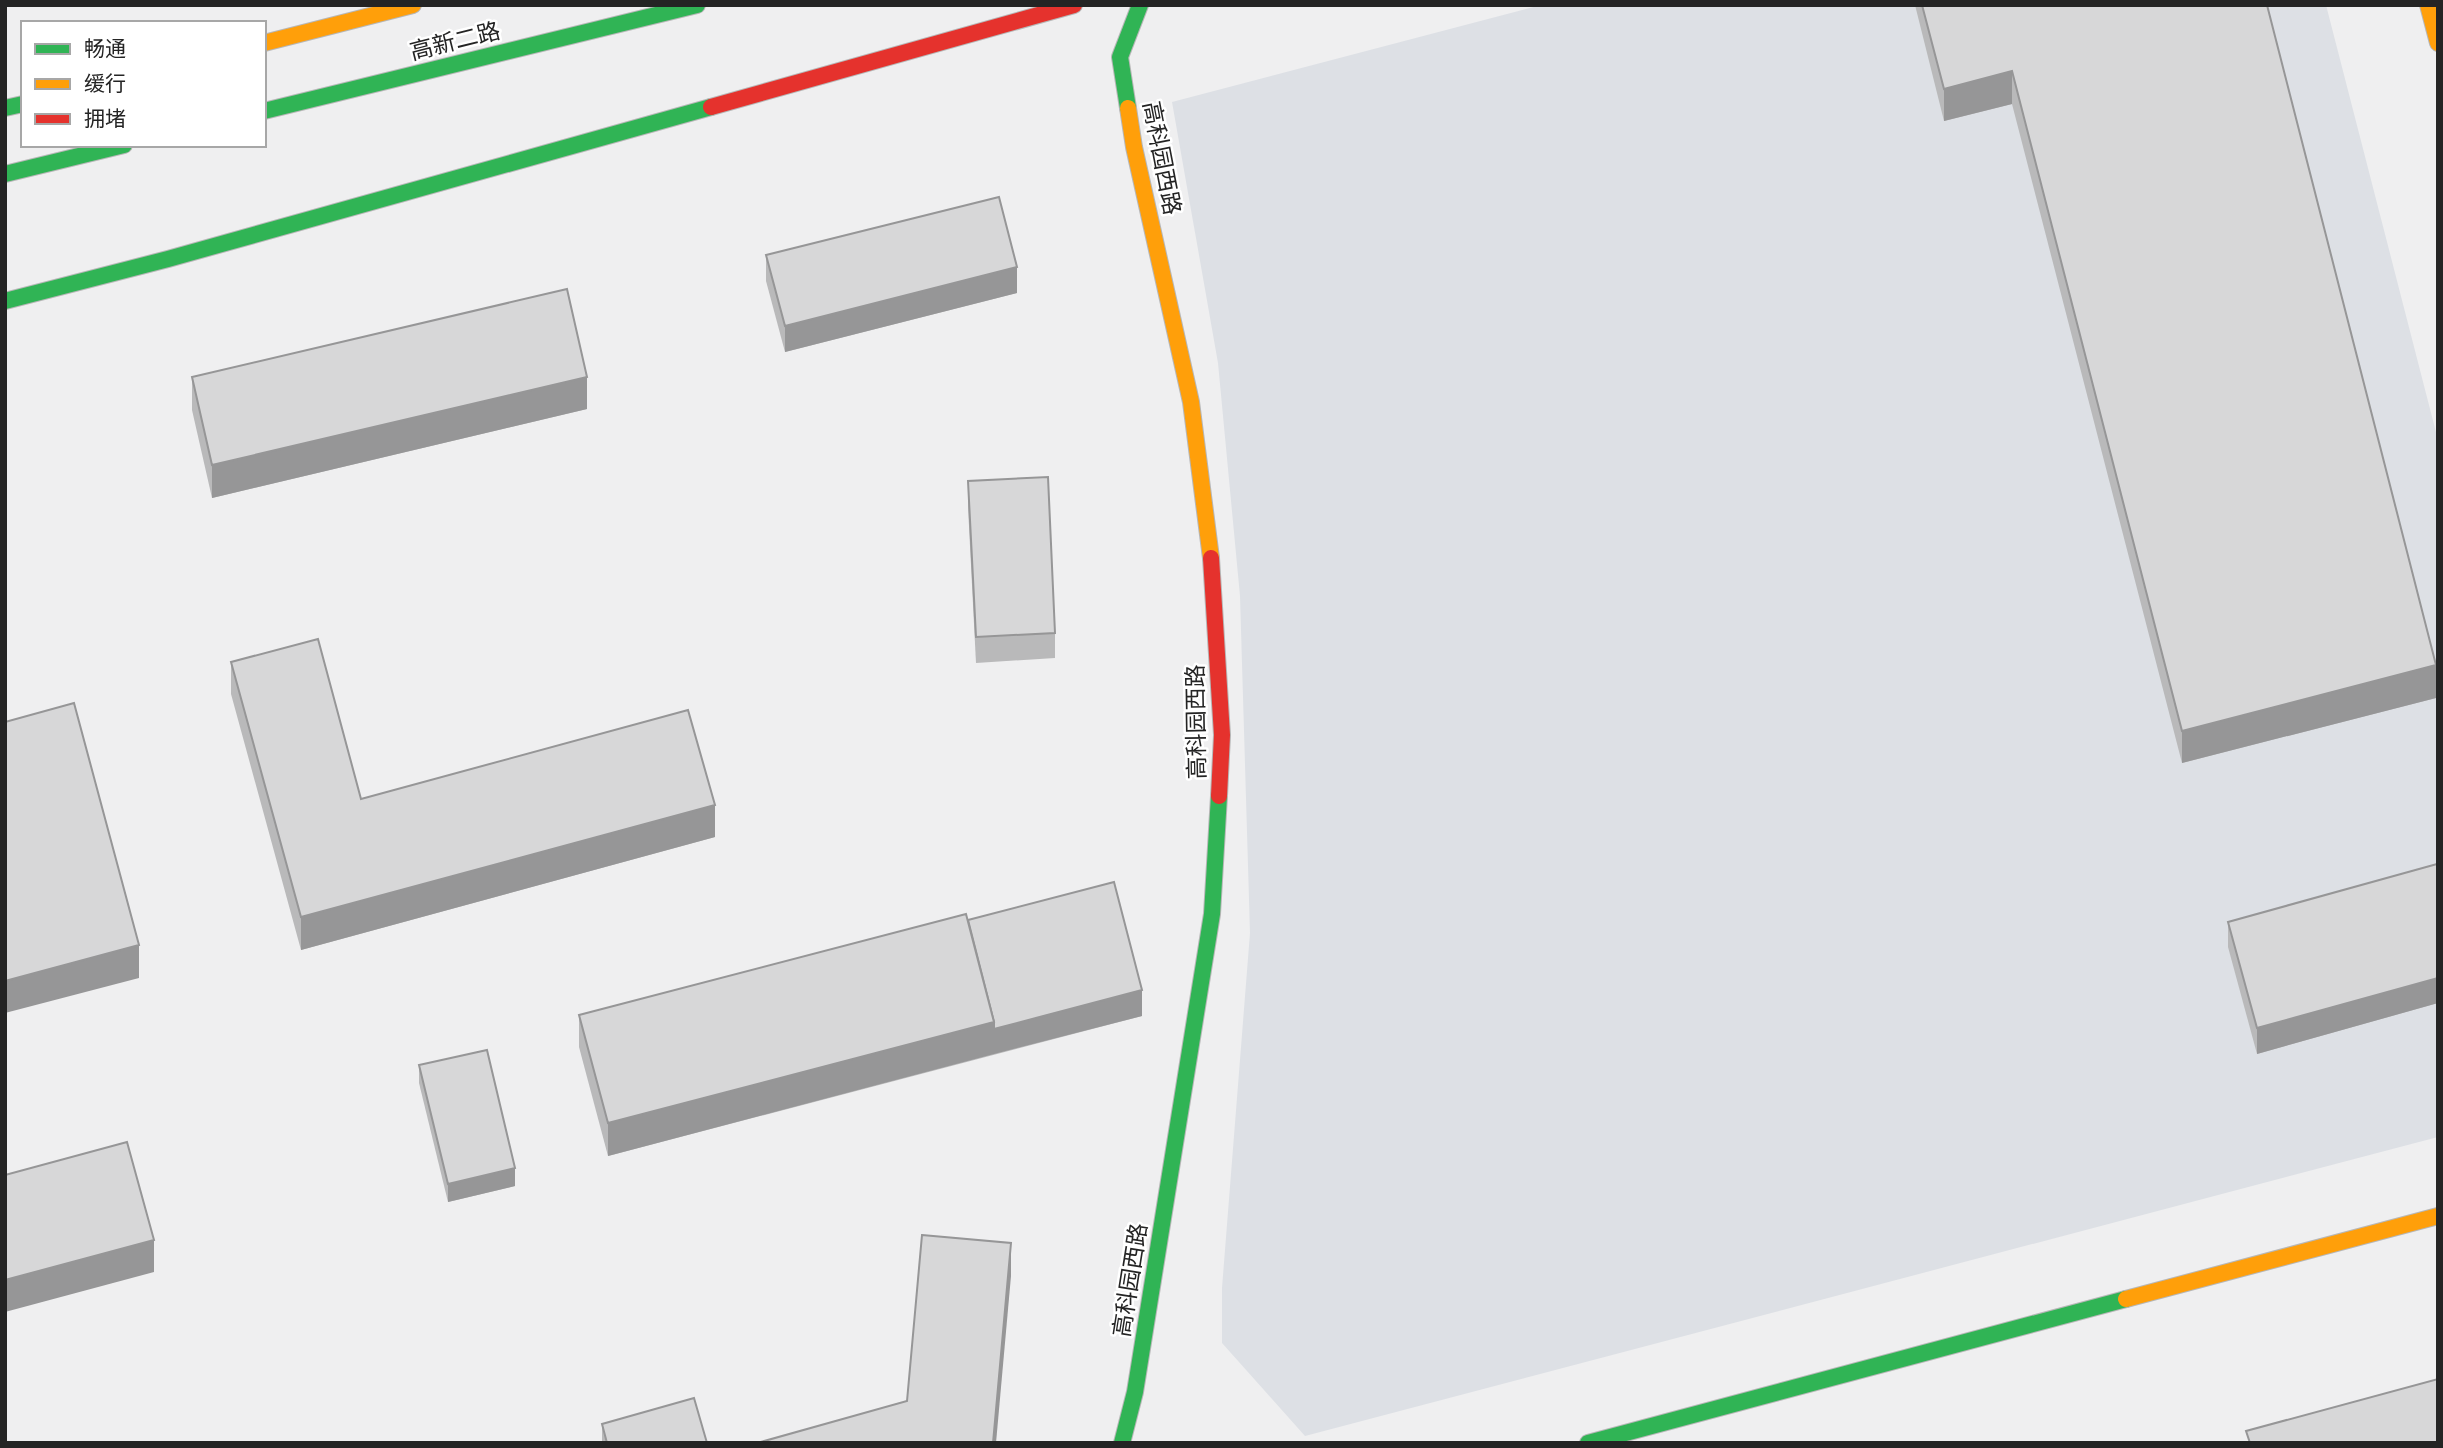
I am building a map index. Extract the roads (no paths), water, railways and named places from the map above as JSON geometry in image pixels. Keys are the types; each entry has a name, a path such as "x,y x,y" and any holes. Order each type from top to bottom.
{"street":[{"name":"高新二路","path":"266,42 413,5"},
{"name":"高新二路","path":"266,111 697,5"},
{"path":"5,301 182,256 1074,5"},
{"name":"高科园西路","path":"1122,1443 1135,1392 1212,915 1222,735 1212,565 1191,402 1134,146 1121,57 1140,5"},
{"path":"2428,5 2438,43"},
{"path":"5,174 116,147"},
{"path":"1588,1443 2438,1216"}]}
